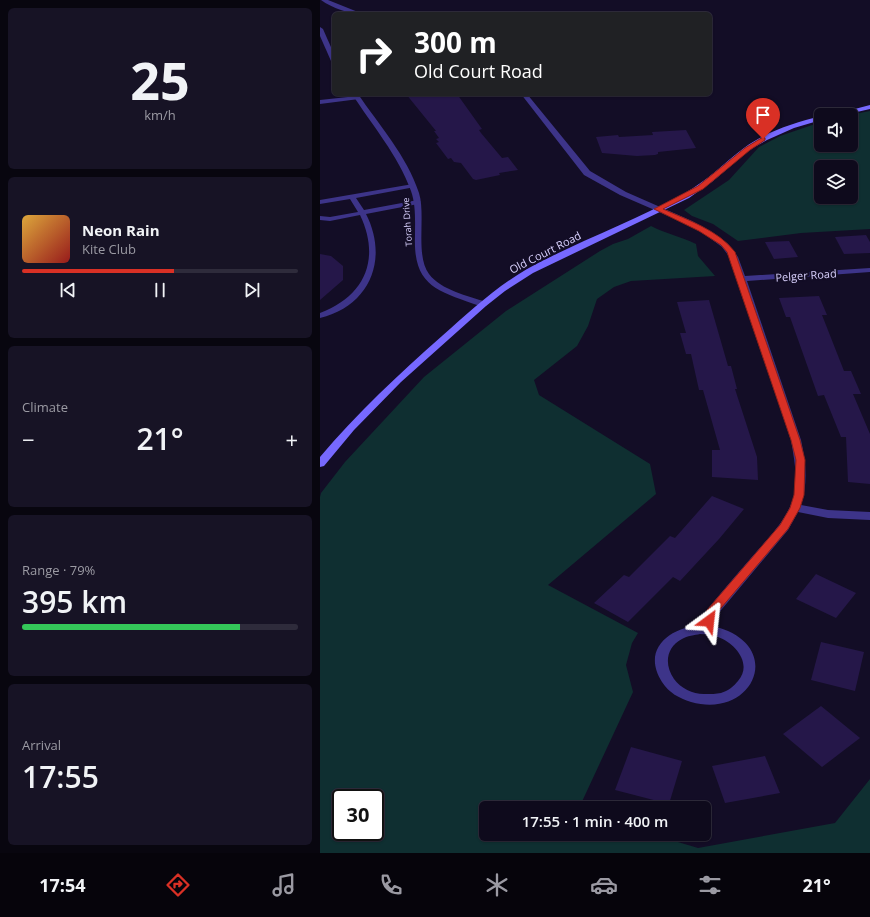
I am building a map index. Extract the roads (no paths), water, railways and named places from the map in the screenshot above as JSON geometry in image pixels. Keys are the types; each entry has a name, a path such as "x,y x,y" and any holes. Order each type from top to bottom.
{"main road":[{"path":"858,110 870,107"},
{"name":"Old Court Road","path":"320,464 350,428 393,384 483,304 530,271 700,187 747,149 763,139 782,130 814,120"}],"street":[{"path":"324,0 354,12"},
{"path":"321,33 327,52 332,58"},
{"name":"Torah Drive","path":"356,96 413,186 418,202 420,256 425,275 432,282 447,290 483,304"},
{"path":"526,96 587,174 613,190 702,229 724,244 733,256 796,440 800,460 800,478 799,495 795,508 784,527 711,613 706,630"},
{"name":"Pelger Road","path":"741,279 870,270"},
{"path":"795,508 828,514 870,516"},
{"path":"706,630 719,632 736,640 744,649 750,663 748,678 742,687 732,694 713,699 693,698 680,693 666,681 660,666 661,651 671,639 687,632 706,630"}],"lane":[{"path":"320,102 356,96"},
{"path":"320,202 413,186"},
{"path":"320,316 357,295 368,279 371,266 371,245 367,224 352,196"},
{"path":"320,218 330,219 418,202"}]}
